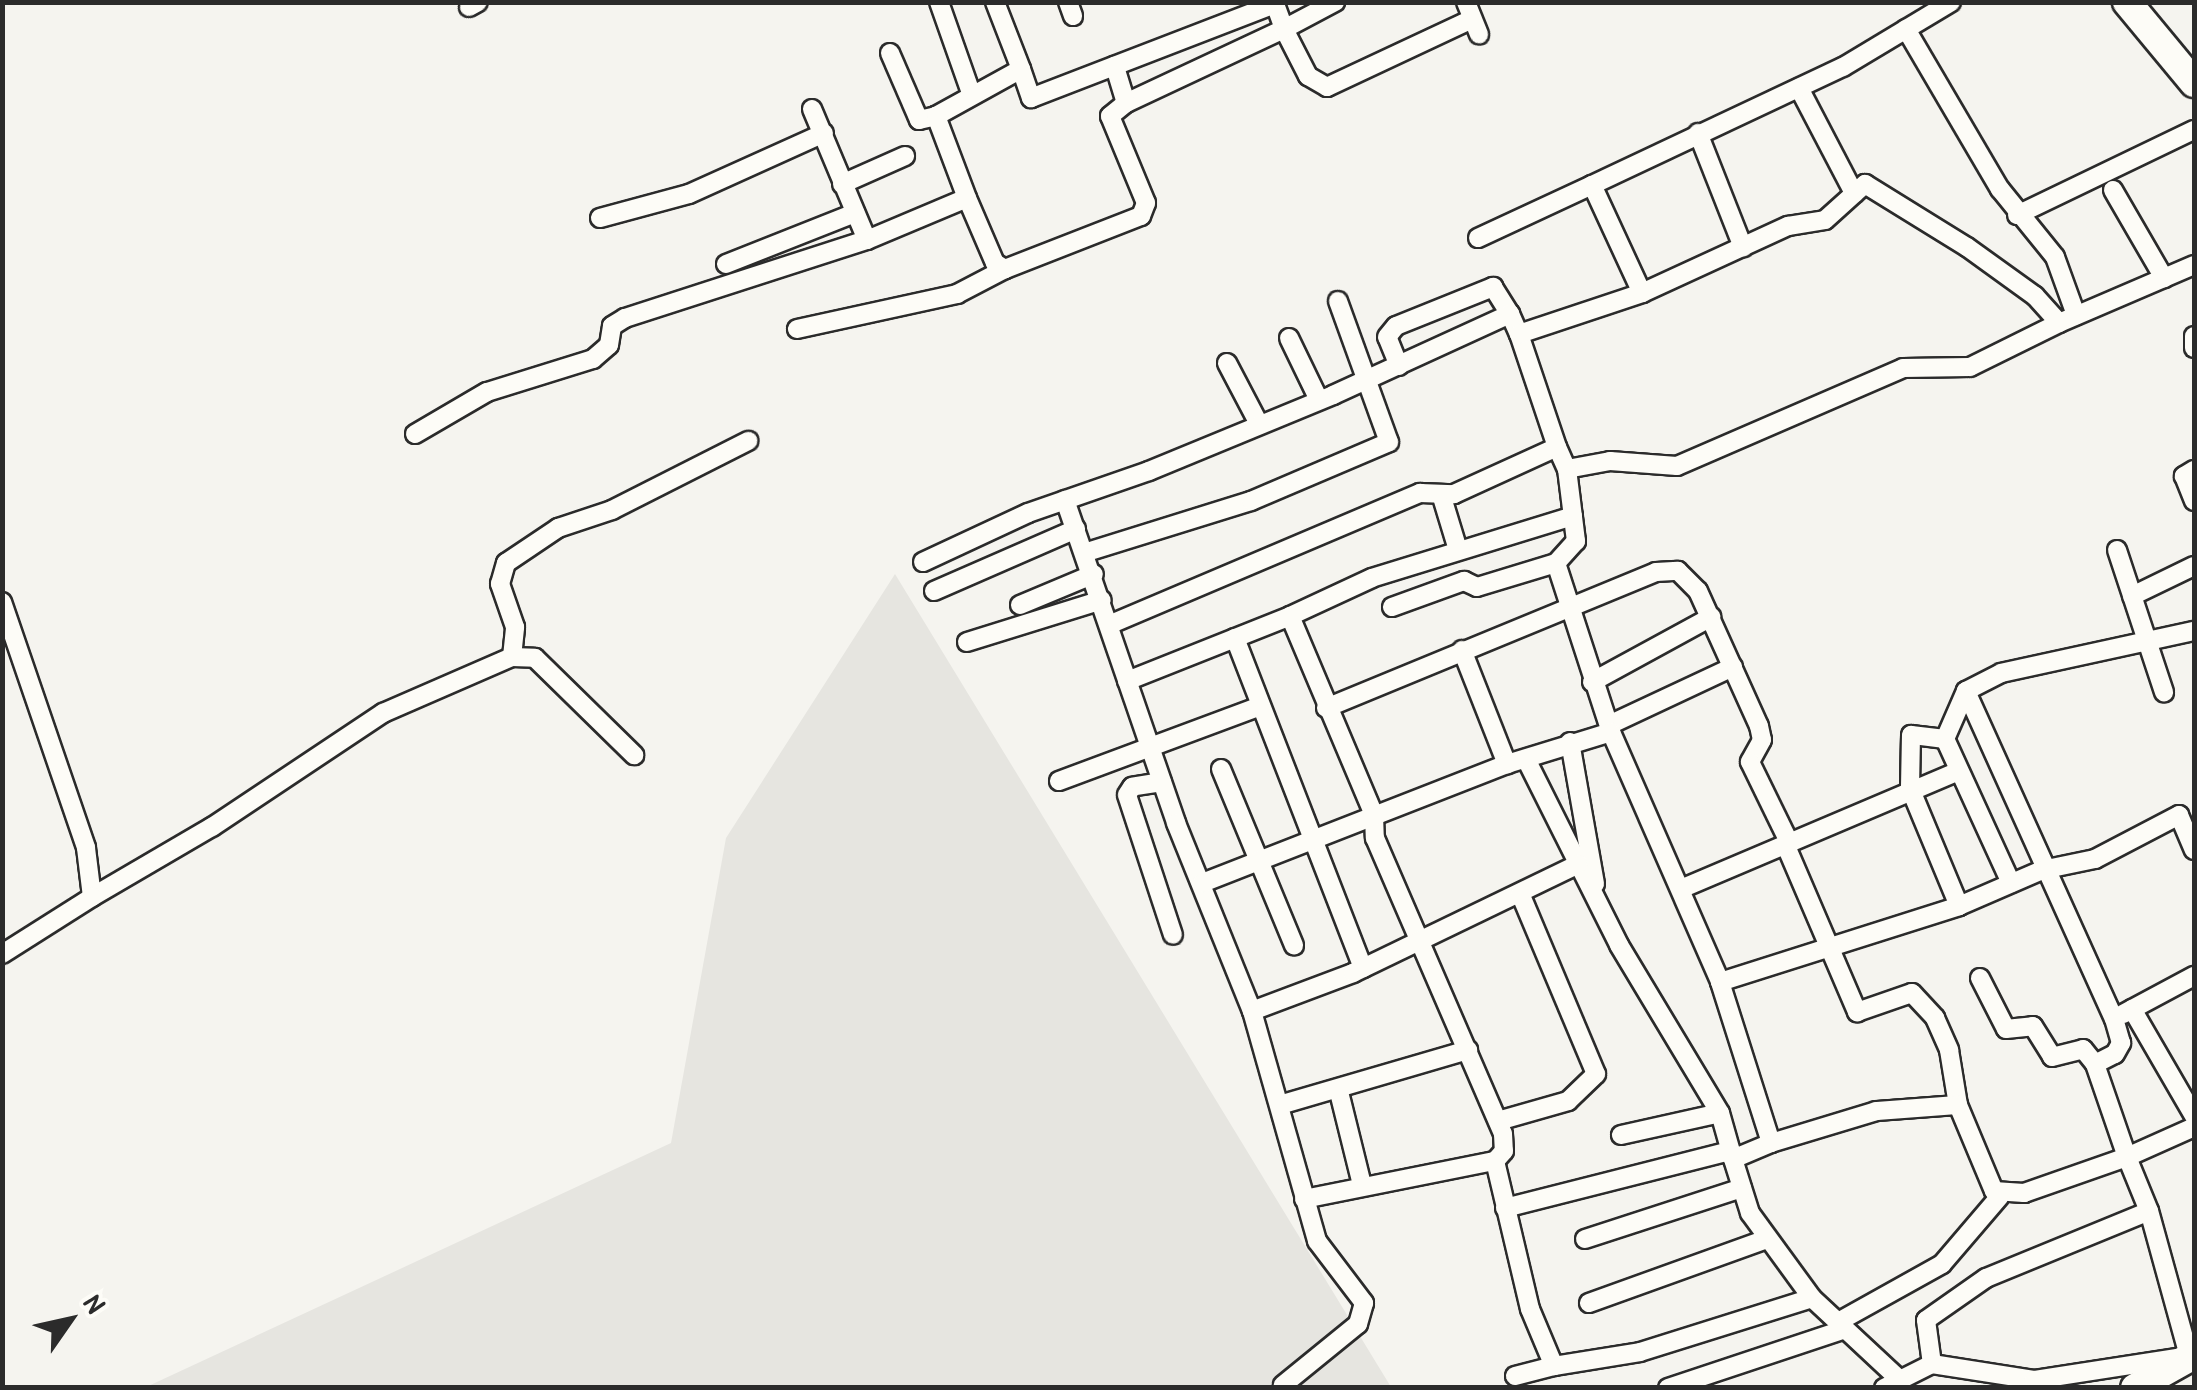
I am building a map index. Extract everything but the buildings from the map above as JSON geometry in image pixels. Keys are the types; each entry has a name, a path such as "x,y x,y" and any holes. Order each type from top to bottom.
{"main road":[{"path":"2127,2 2194,83"},
{"path":"2135,1388 2192,1355"}],"street":[{"path":"939,2 972,93"},
{"path":"995,2 1031,98 1275,4 1308,76 1327,87 1472,19"},
{"path":"797,329 957,294 1005,269 1131,223 1146,210 1110,116 1126,102 1335,2"},
{"path":"1478,238 1799,88 1951,2"},
{"path":"1906,29 2017,214 2055,258 2068,319"},
{"path":"890,53 914,113 922,122 1020,69"},
{"path":"1115,66 1126,102"},
{"path":"1799,88 1854,193"},
{"path":"812,109 867,240"},
{"path":"936,116 995,263 1005,269"},
{"path":"2017,214 2194,130"},
{"path":"600,218 689,194 824,133"},
{"path":"1698,134 1744,247"},
{"path":"842,184 905,156"},
{"path":"1519,334 1642,293 1788,226 1825,220 1854,193 1872,184 2068,319"},
{"path":"1592,185 1642,293"},
{"path":"2112,190 2164,278"},
{"path":"415,434 488,392 593,359 609,345 612,326 625,318 867,240 967,198"},
{"path":"726,264 855,213"},
{"path":"1567,469 1610,461 1677,466 1903,368 1970,367 2068,319 2194,266"},
{"path":"1392,608 1464,581 1477,587 1556,563 1574,547 1567,469 1519,334 1493,288 1396,326 1387,337 1399,366"},
{"path":"1086,552 1250,501 1382,447 1390,433 1338,301"},
{"path":"923,562 1065,500 1320,400 1510,314"},
{"path":"2194,336 2194,348"},
{"path":"1289,338 1320,400"},
{"path":"1226,363 1259,424"},
{"path":"512,657 514,627 500,584 506,563 547,534 612,510 748,441"},
{"path":"1111,624 1420,494 1441,494 1484,482 1557,447"},
{"path":"2194,470 2184,476 2194,501"},
{"path":"1441,494 1458,550"},
{"path":"1065,500 1094,574 1162,782 1252,1012 1283,1104 1282,1135 1317,1241 1364,1303 1358,1324 1283,1385"},
{"path":"1127,682 1372,578 1573,516"},
{"path":"934,591 1076,529"},
{"path":"2117,550 2164,692"},
{"path":"1556,563 1610,728 1683,888 1720,982 1771,1143"},
{"path":"2132,596 2194,566"},
{"path":"1326,708 1666,570 1686,575 1711,617 1762,736 1750,762 1857,1012 1898,996 1922,999 1949,1050 1958,1105 1984,1174 2000,1196"},
{"path":"1020,604 1094,574"},
{"path":"967,642 1102,600"},
{"path":"2,602 86,848 92,897"},
{"path":"1290,616 1374,815 1375,838 1423,938 1498,1121 1504,1151 1495,1161 1304,1198"},
{"path":"1592,682 1711,617"},
{"path":"2011,884 1945,739 1966,691 2000,673 2146,644 2194,630"},
{"path":"1235,638 1363,968"},
{"path":"1462,650 1516,762 1720,1113 1742,1188 1767,1238 1812,1298 1842,1325 1892,1384 1932,1364 2034,1380 2192,1355 2149,1211 2096,1064 2083,1049 2052,1056 2032,1026 2006,1029 1980,978"},
{"path":"2,954 383,712 512,657 534,658 634,755"},
{"path":"1202,883 1610,728 1733,668"},
{"path":"1966,691 2042,870 2114,1019 2121,1042 2115,1054 2096,1064"},
{"path":"1060,781 1261,706"},
{"path":"1945,739 1911,735 1910,788 1960,906"},
{"path":"1570,742 1598,899"},
{"path":"1221,769 1256,862 1294,945"},
{"path":"1683,888 1910,788 1958,771"},
{"path":"1162,782 1132,787 1127,795 1173,935"},
{"path":"1720,982 1829,944 1960,906 2042,870 2094,859 2187,811 2194,850"},
{"path":"1252,1012 1363,968 1578,864"},
{"path":"1498,1121 1568,1101 1596,1074 1520,893"},
{"path":"2114,1019 2194,976"},
{"path":"2132,1010 2194,1116"},
{"path":"1283,1104 1339,1092 1468,1050"},
{"path":"1339,1092 1362,1185"},
{"path":"1506,1208 1732,1155 1876,1111 1958,1105"},
{"path":"1621,1135 1720,1113"},
{"path":"1668,1388 1842,1325 1942,1264 2000,1196 2126,1156 2194,1127"},
{"path":"1495,1161 1534,1322 1554,1366"},
{"path":"1585,1239 1742,1188"},
{"path":"1932,1364 1926,1320 1986,1278 2149,1211"},
{"path":"1589,1303 1767,1238"},
{"path":"1515,1376 1640,1352 1812,1298"}],"shaded area":[{"path":"895,574 1391,1387 144,1388 671,1143 726,838"}]}
